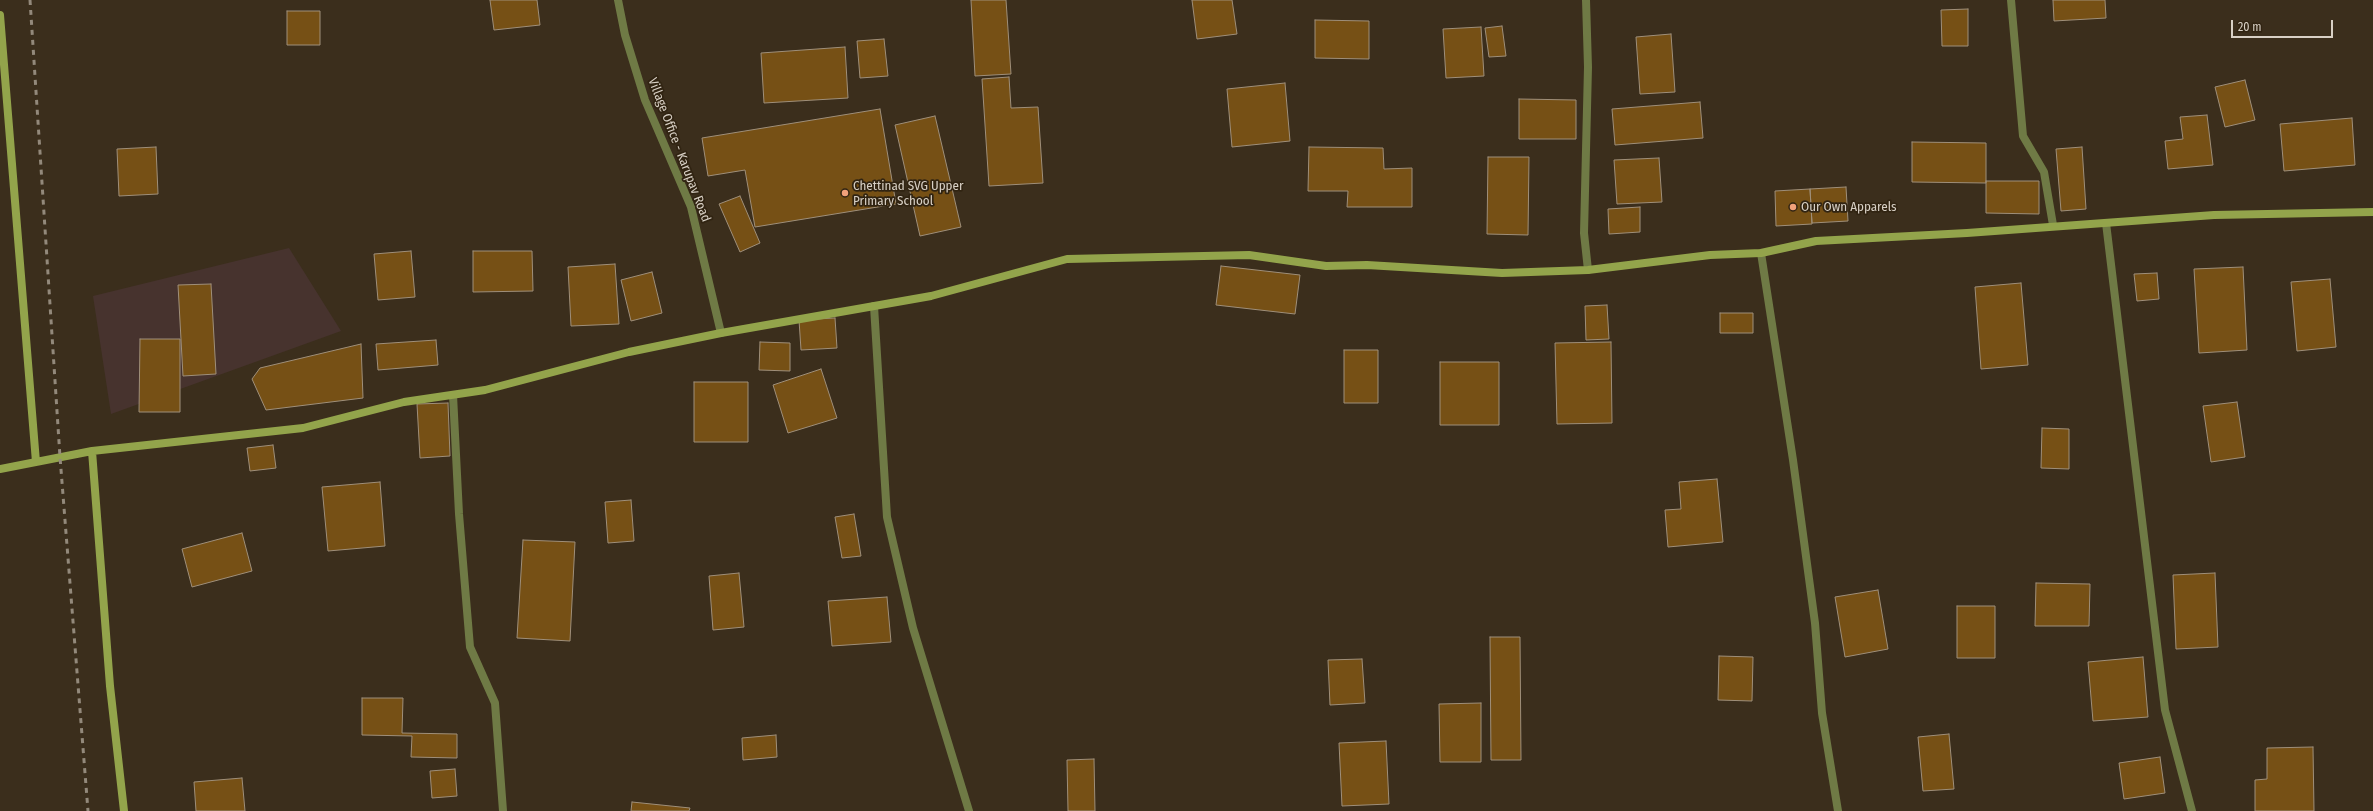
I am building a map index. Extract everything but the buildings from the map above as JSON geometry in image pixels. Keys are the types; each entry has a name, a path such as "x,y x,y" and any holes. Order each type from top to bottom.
{"street":[{"name":"Village Office - Karupav Road","path":"618,0 626,35 645,100 691,207 721,333"},
{"path":"1586,0 1588,90 1584,234 1588,270"},
{"path":"2011,0 2023,136 2044,172 2054,225"},
{"path":"0,15 36,462"},
{"path":"0,469 92,451 303,428 404,402 486,390 629,352 721,333 931,296 1067,259 1249,255 1326,266 1367,265 1502,273 1588,270 1710,255 1761,253 1816,241 1967,233 2054,225 2106,223 2214,215 2373,212"},
{"path":"2106,223 2165,710 2192,811"},
{"path":"1761,253 1794,460 1815,623 1822,713 1838,811"},
{"path":"874,306 887,517 913,628 969,811"},
{"path":"453,395 459,514 470,647 495,703 503,811"},
{"path":"92,451 110,686 124,811"}],"shaded area":[{"path":"289,248 341,331 111,414 93,296"}],"railway":[{"path":"30,0 60,457 88,811"}],"place":[{"name":"Chettinad SVG Upper Primary School","path":"845,193"},
{"name":"Our Own Apparels","path":"1793,207"}]}
